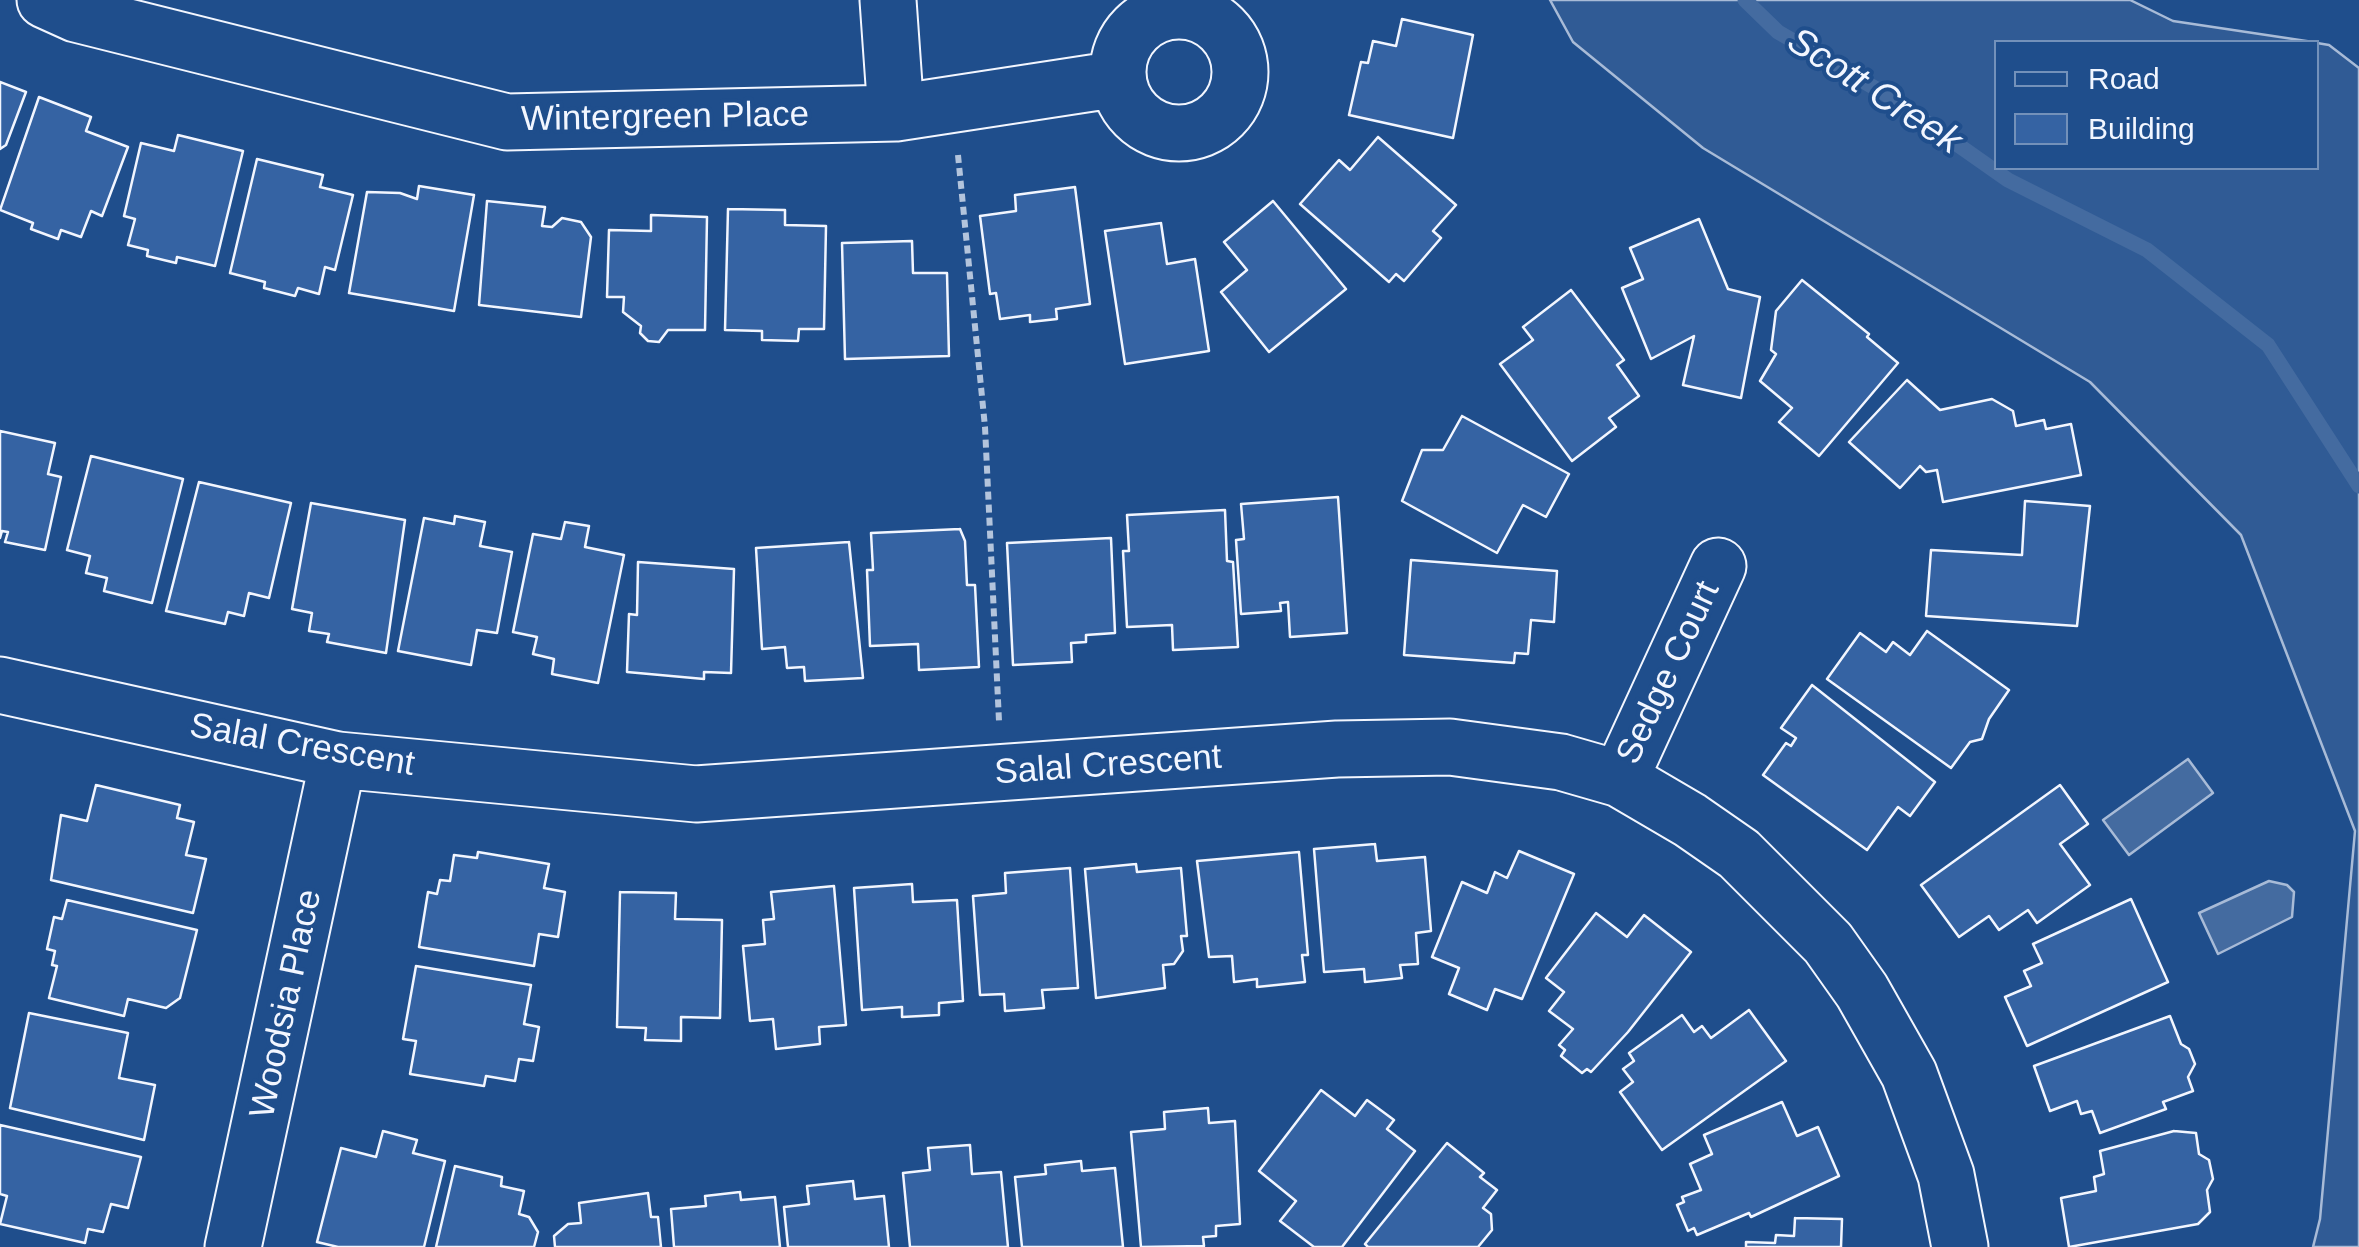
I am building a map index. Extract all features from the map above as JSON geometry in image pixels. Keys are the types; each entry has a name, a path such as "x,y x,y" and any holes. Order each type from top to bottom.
{"street":[{"name":"Wintergreen Place","path":"45,0 76,14 507,122 896,114 1118,79"},
{"path":"888,0 896,114"},
{"name":"Sedge Court","path":"1620,780 1718,566"},
{"name":"Salal Crescent","path":"0,685 338,760 696,794 1336,749 1450,746 1561,762 1620,780 1740,854 1828,943 1862,990 1908,1074 1946,1176 1960,1247"},
{"name":"Woodsia Place","path":"233,1247 338,760"}],"path":[{"path":"953,104 986,428 990,605 1003,774"}],"shaded area":[{"path":"1550,0 2130,0 2173,21 2300,40 1994,40 1994,170 2319,170 2319,43 2329,45 2359,68 2359,1247 2313,1247 2320,1219 2355,831 2241,535 2090,382 1703,148 1573,42"},
{"path":"2188,759 2213,793 2129,855 2103,820"},
{"path":"2269,881 2287,885 2294,892 2292,917 2218,954 2199,913"}],"building":[{"path":"1402,19 1473,35 1453,138 1349,115 1361,62 1368,63 1373,41 1396,46"},
{"path":"0,82 26,92 6,145 0,149"},
{"path":"39,97 91,117 86,131 128,147 102,216 91,211 81,237 61,230 58,239 31,229 33,223 0,210"},
{"path":"178,135 243,151 215,266 177,257 176,263 147,256 148,250 128,245 135,219 124,216 141,143 174,151"},
{"path":"1378,137 1456,205 1433,231 1441,238 1404,281 1396,274 1389,282 1300,204 1339,160 1350,170"},
{"path":"257,159 323,175 320,187 353,195 335,270 325,267 319,294 298,288 295,296 264,288 265,282 230,273"},
{"path":"419,186 474,195 454,311 349,293 367,192 400,193 417,199"},
{"path":"1075,187 1090,304 1056,309 1057,319 1030,322 1030,315 1000,319 996,293 990,294 980,216 1016,211 1015,195"},
{"path":"487,201 545,207 542,226 552,227 562,218 581,222 591,237 581,317 479,305"},
{"path":"1273,201 1346,289 1269,352 1221,292 1247,270 1224,242"},
{"path":"728,209 785,210 785,225 826,226 824,329 799,329 798,341 762,340 762,331 725,330"},
{"path":"651,215 707,217 705,330 668,330 659,342 648,341 640,333 641,326 623,312 624,297 607,297 609,230 651,231"},
{"path":"1699,219 1728,289 1760,297 1741,398 1683,385 1694,336 1651,359 1622,288 1643,279 1630,248"},
{"path":"1161,223 1167,264 1195,259 1209,351 1125,364 1105,231"},
{"path":"912,241 913,273 947,273 949,356 845,359 842,243"},
{"path":"1802,280 1898,363 1819,456 1779,422 1792,408 1760,381 1776,354 1771,350 1776,311"},
{"path":"1571,290 1624,360 1617,365 1639,396 1609,418 1616,427 1572,461 1500,364 1533,340 1523,327"},
{"path":"1907,380 1940,410 1992,399 2013,411 2016,426 2044,420 2046,429 2071,424 2081,475 1943,502 1937,470 1926,472 1920,466 1900,488 1849,442"},
{"path":"1462,416 1569,474 1546,517 1523,505 1497,553 1402,501 1422,450 1443,450"},
{"path":"0,431 55,443 48,474 61,477 45,550 5,542 8,532 2,531 0,538"},
{"path":"91,456 183,479 152,603 104,591 107,578 86,573 90,556 67,550"},
{"path":"199,482 291,503 269,598 249,593 244,616 228,612 225,624 166,611"},
{"path":"1338,497 1347,633 1290,637 1288,602 1280,603 1281,611 1241,614 1236,540 1244,539 1241,504"},
{"path":"2025,501 2090,506 2077,626 1926,616 1931,550 2022,555"},
{"path":"311,503 405,520 386,653 327,642 329,634 309,631 312,613 292,609"},
{"path":"1225,510 1227,561 1233,562 1238,647 1173,650 1172,625 1127,627 1123,551 1129,551 1127,515"},
{"path":"455,516 485,522 480,546 512,552 497,633 477,630 471,665 398,651 424,518 454,524"},
{"path":"565,522 589,526 585,547 624,555 598,683 552,674 554,659 533,654 537,637 513,632 533,534 561,539"},
{"path":"960,529 965,541 967,585 975,585 979,667 919,670 918,644 870,646 867,570 873,570 871,533"},
{"path":"1111,538 1115,633 1086,635 1086,642 1071,643 1072,662 1013,665 1007,543"},
{"path":"849,542 863,678 805,681 804,667 787,668 785,647 762,649 756,548"},
{"path":"1411,560 1557,571 1554,622 1531,620 1528,654 1515,653 1514,663 1404,655"},
{"path":"638,562 734,569 731,673 704,672 704,679 627,672 629,614 637,615"},
{"path":"1927,631 2009,690 1989,719 1982,739 1970,742 1951,768 1827,679 1860,633 1886,652 1893,642 1910,655"},
{"path":"1812,685 1935,782 1910,816 1898,807 1867,850 1763,775 1786,743 1791,746 1796,738 1781,728"},
{"path":"96,785 180,805 177,818 194,822 186,855 206,859 193,913 51,880 61,815 87,821"},
{"path":"2060,785 2088,824 2060,844 2090,885 2037,923 2028,910 1999,930 1989,916 1959,937 1921,885"},
{"path":"1375,844 1377,861 1425,857 1431,931 1416,933 1418,964 1400,965 1402,978 1365,982 1364,969 1324,972 1314,849"},
{"path":"1519,851 1574,874 1522,999 1495,989 1487,1010 1449,994 1459,968 1432,957 1462,882 1487,893 1495,872 1507,878"},
{"path":"478,852 549,864 544,888 565,892 558,937 539,934 534,966 419,947 428,892 437,894 440,880 450,881 454,855 477,858"},
{"path":"1299,852 1308,955 1302,955 1305,982 1257,987 1257,979 1234,982 1232,956 1209,957 1197,861"},
{"path":"1136,864 1137,872 1181,868 1187,936 1181,936 1183,951 1174,964 1163,965 1165,988 1096,998 1085,869"},
{"path":"1070,868 1078,988 1042,990 1044,1008 1005,1011 1004,994 980,995 973,896 1006,893 1005,873"},
{"path":"912,884 913,902 957,900 963,1001 939,1003 939,1015 902,1017 902,1007 862,1010 854,888"},
{"path":"834,886 846,1025 819,1027 820,1044 776,1049 773,1019 750,1021 743,946 765,944 763,920 774,919 771,892"},
{"path":"620,892 676,893 675,919 722,920 720,1018 681,1017 681,1041 645,1040 646,1028 617,1027"},
{"path":"2131,899 2168,982 2027,1046 2005,997 2031,986 2024,971 2042,963 2033,944"},
{"path":"67,900 197,930 180,998 166,1008 128,999 124,1016 49,998 57,966 52,965 55,951 47,949 54,917 62,919"},
{"path":"1596,913 1627,937 1644,915 1691,952 1628,1032 1591,1072 1587,1069 1582,1073 1561,1056 1565,1050 1559,1045 1573,1029 1549,1011 1564,992 1546,978"},
{"path":"416,966 531,985 524,1024 539,1027 533,1061 519,1059 515,1081 486,1076 484,1086 410,1074 416,1041 403,1039"},
{"path":"1749,1010 1786,1061 1662,1150 1620,1092 1633,1082 1623,1069 1634,1061 1629,1053 1682,1015 1694,1032 1702,1026 1711,1038"},
{"path":"29,1013 128,1033 119,1078 155,1085 144,1140 10,1108"},
{"path":"2170,1016 2181,1044 2189,1049 2195,1064 2188,1077 2193,1091 2163,1102 2166,1109 2100,1133 2092,1111 2081,1114 2077,1101 2050,1111 2034,1066"},
{"path":"1321,1090 1355,1116 1367,1100 1394,1120 1387,1129 1415,1151 1342,1247 1314,1247 1280,1221 1296,1201 1259,1171"},
{"path":"1782,1102 1797,1136 1818,1127 1839,1176 1751,1217 1749,1213 1697,1235 1694,1228 1688,1231 1677,1205 1684,1202 1682,1197 1701,1190 1690,1164 1712,1154 1704,1135"},
{"path":"1208,1108 1209,1123 1235,1121 1240,1224 1216,1226 1216,1236 1203,1237 1204,1246 1141,1247 1131,1132 1165,1129 1164,1112"},
{"path":"0,1125 141,1157 128,1208 111,1204 103,1232 88,1229 85,1243 0,1224 7,1196 0,1194"},
{"path":"383,1131 417,1140 413,1153 445,1161 424,1247 338,1247 317,1242 341,1148 376,1157"},
{"path":"2174,1131 2196,1133 2199,1154 2209,1160 2213,1179 2207,1190 2210,1212 2198,1224 2069,1247 2061,1198 2096,1191 2094,1177 2104,1174 2100,1151"},
{"path":"1447,1143 1484,1173 1480,1177 1497,1190 1483,1208 1491,1214 1492,1230 1478,1247 1368,1247 1365,1244"},
{"path":"970,1145 972,1174 1001,1172 1008,1247 910,1247 903,1173 930,1170 928,1148"},
{"path":"1081,1161 1082,1171 1115,1168 1123,1247 1022,1247 1015,1177 1046,1174 1045,1165"},
{"path":"455,1166 502,1177 501,1186 524,1191 519,1214 529,1217 538,1232 534,1247 436,1247"},
{"path":"853,1181 855,1199 884,1196 889,1247 788,1247 784,1207 809,1204 807,1186"},
{"path":"740,1192 741,1200 775,1197 780,1247 674,1247 671,1209 706,1206 705,1196"},
{"path":"648,1193 651,1217 658,1217 661,1247 555,1247 554,1236 568,1224 581,1223 579,1203"},
{"path":"1795,1218 1842,1219 1841,1247 1746,1247 1746,1242 1775,1243 1776,1235 1794,1236"}],"waterway":[{"name":"Scott Creek","path":"1745,0 1778,32 1887,95 2008,180 2147,250 2268,345 2359,486"}]}
